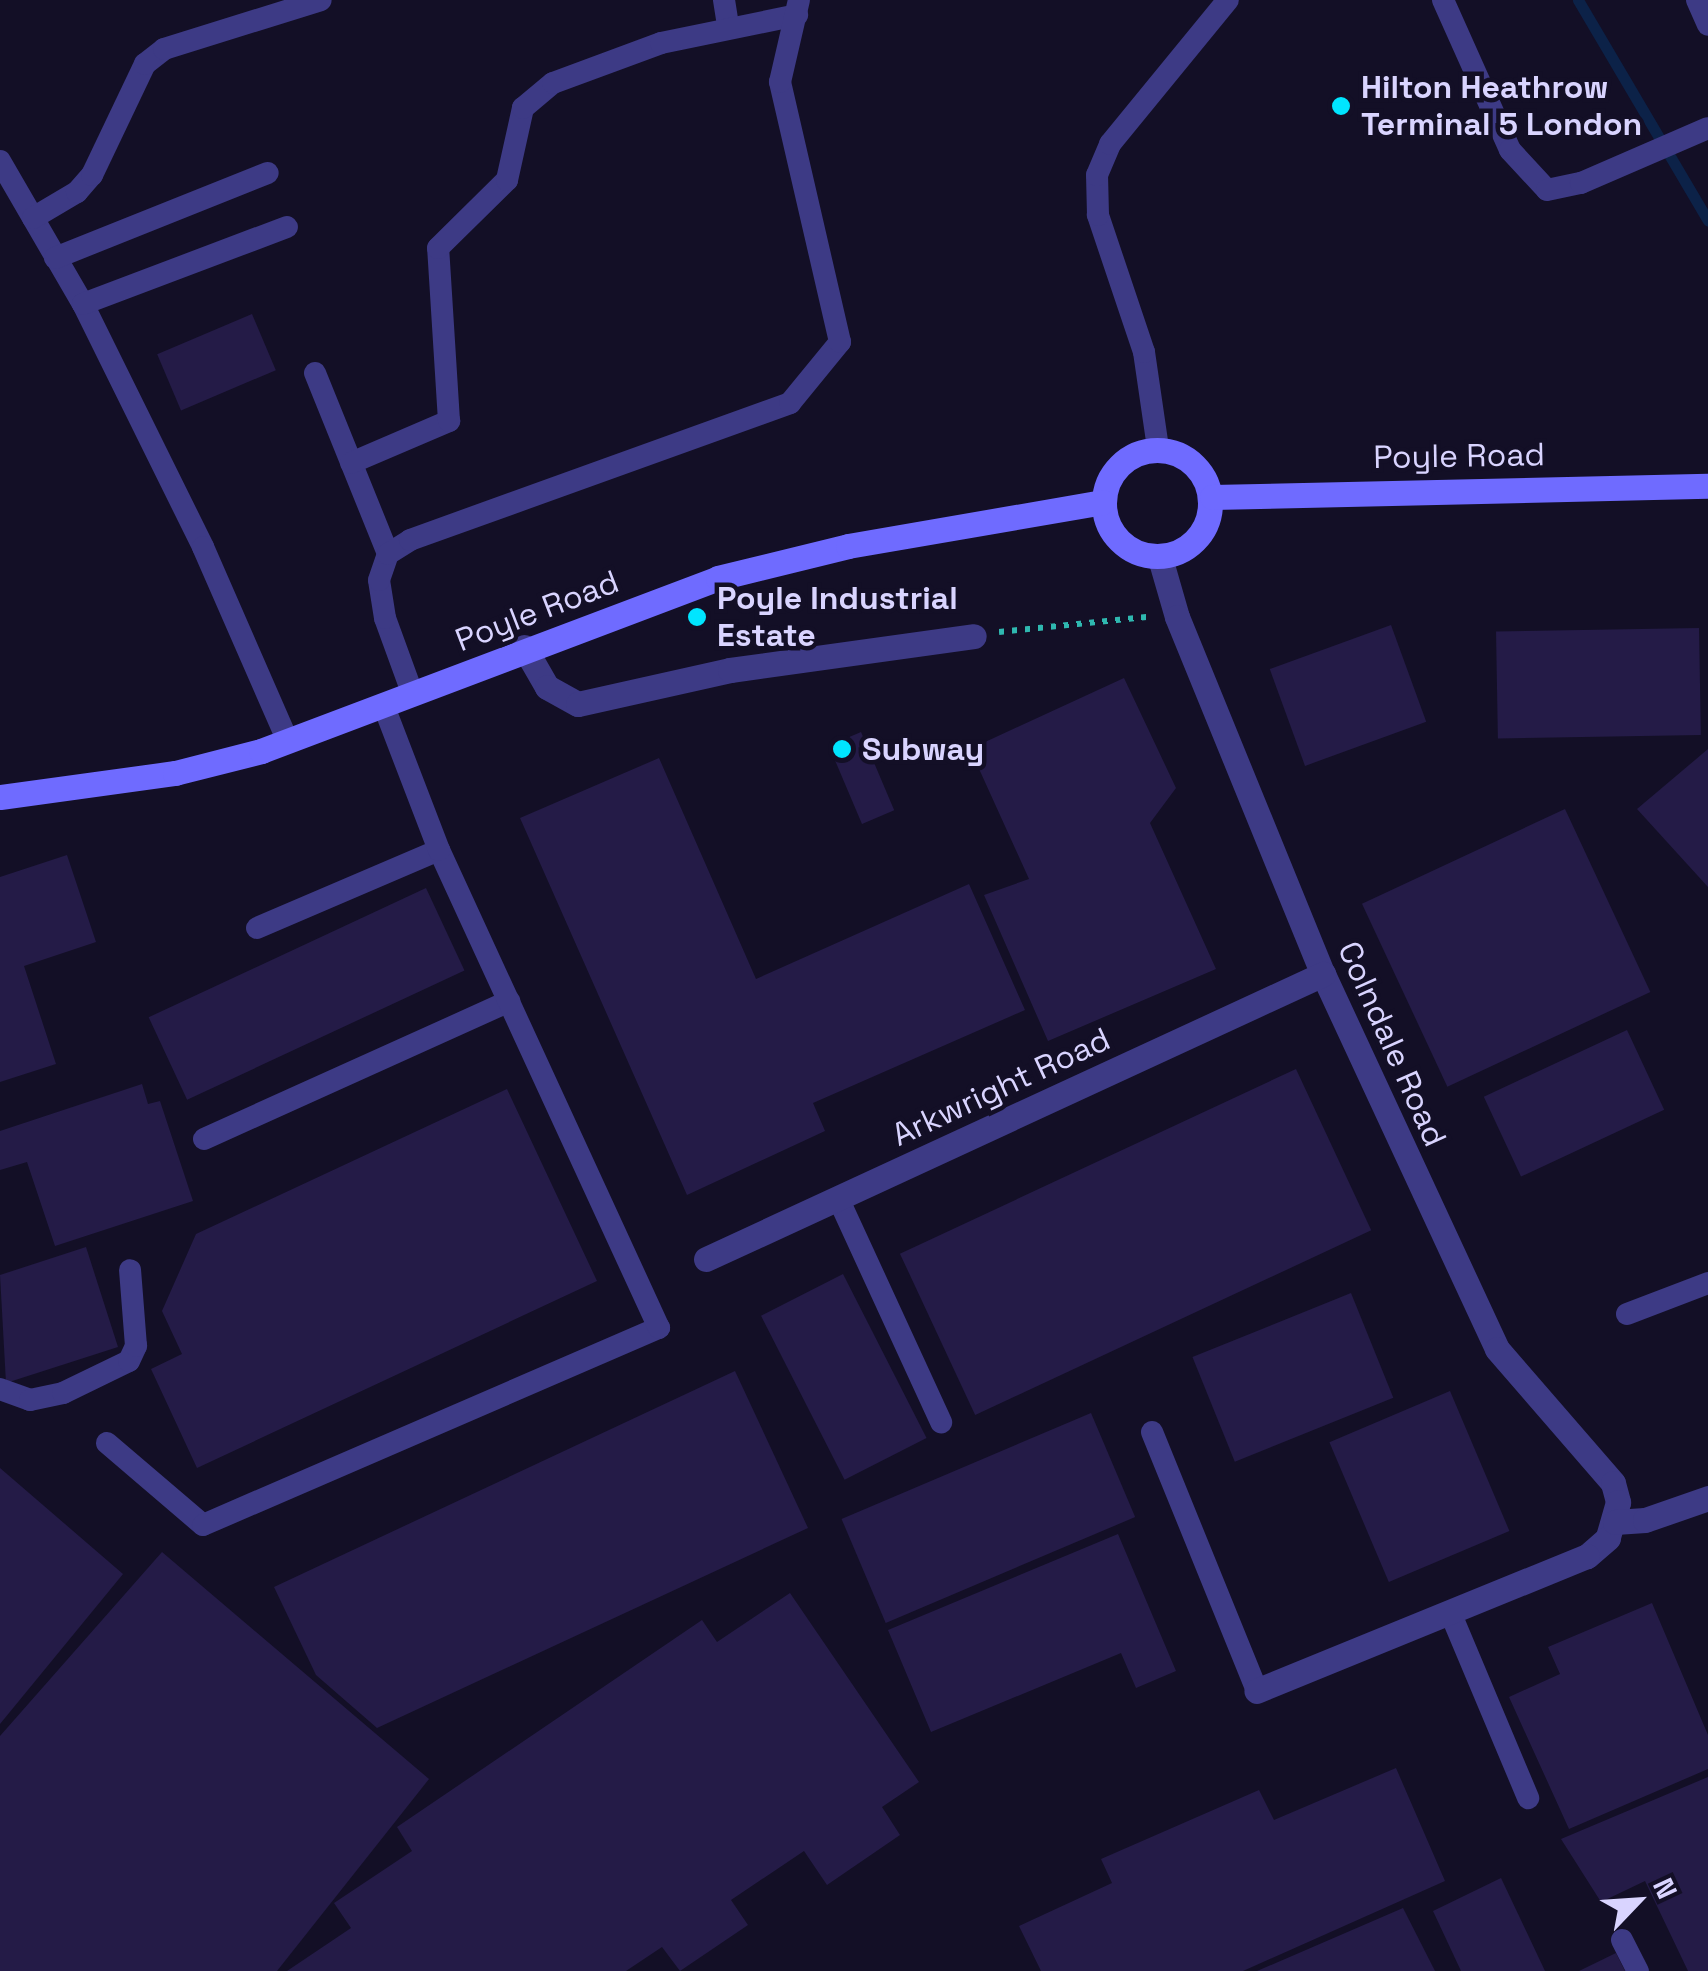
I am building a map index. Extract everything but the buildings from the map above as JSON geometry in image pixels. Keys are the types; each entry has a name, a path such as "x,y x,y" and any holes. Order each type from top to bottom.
{"street":[{"path":"1158,448 1182,454 1202,473 1212,497 1205,529 1182,552 1160,558 1134,553 1109,530 1102,502 1114,468 1132,454 1158,448"},
{"name":"Poyle Road","path":"1212,497 1708,486"},
{"name":"Poyle Road","path":"0,797 175,773 288,742 384,707 524,647 718,578 848,546 1102,502"},
{"name":"Colndale Road","path":"1160,558 1177,617 1323,974 1496,1349 1612,1483 1618,1502 1614,1522"},
{"path":"524,647 547,688 578,704 730,670 974,636"},
{"name":"Arkwright Road","path":"706,1260 1323,974"},
{"path":"1257,1692 1587,1556 1608,1538 1614,1522 1645,1520 1708,1498"}],"lane":[{"path":"33,218 78,192 92,175 145,64 164,49 321,0"},
{"path":"724,0 728,25"},
{"path":"1158,448 1144,352 1098,215 1097,175 1110,144 1228,0"},
{"path":"1443,0 1518,165 1547,190 1616,169 1702,130"},
{"path":"1697,0 1708,25"},
{"path":"351,464 449,420 438,248 507,180 523,108 553,83 728,25 798,7 780,82 840,342 790,403 410,540 388,554 379,580 386,618 413,695"},
{"path":"0,161 83,304 203,547 288,742"},
{"path":"56,258 268,172"},
{"path":"83,304 288,226"},
{"path":"315,373 388,554"},
{"path":"106,1443 203,1525 659,1328 439,850 384,707"},
{"path":"256,928 439,850"},
{"path":"204,1139 508,1001"},
{"path":"838,1198 940,1422"},
{"path":"0,1389 30,1400 64,1394 130,1361 136,1346 130,1270"},
{"path":"1626,1314 1708,1283"},
{"path":"1152,1432 1257,1692"},
{"path":"1450,1612 1528,1798"},
{"path":"1622,1940 1638,1971"}],"path":[{"path":"974,636 1097,618 1177,617"}],"waterway":[{"path":"1578,0 1708,221"}],"place":[{"name":"Hilton Heathrow Terminal 5 London","path":"1341,106"},
{"name":"Poyle Industrial Estate","path":"697,617"},
{"name":"Subway","path":"842,749"}]}
